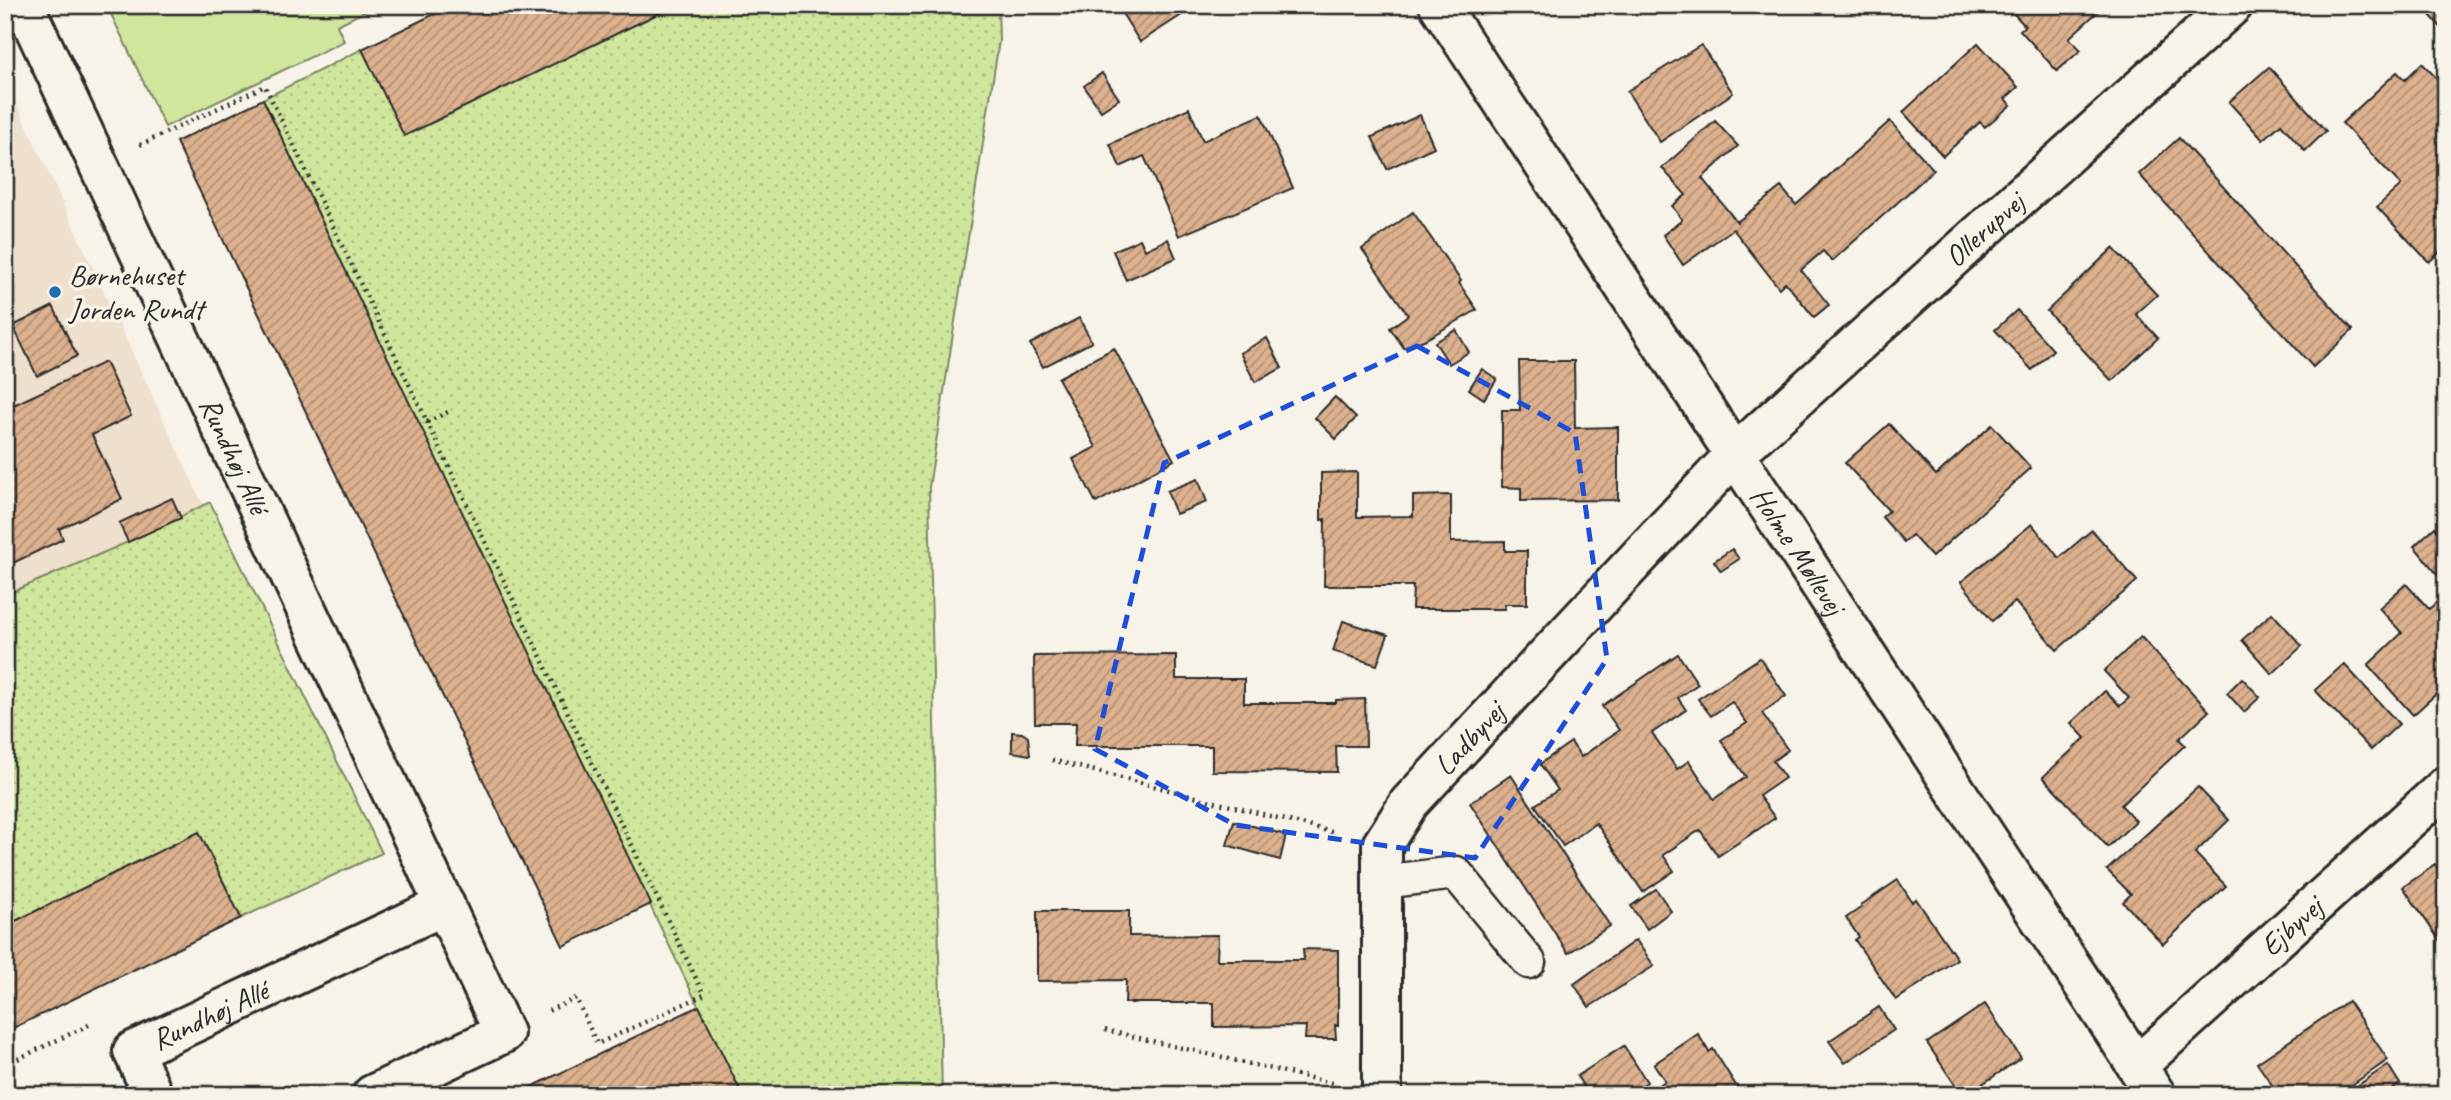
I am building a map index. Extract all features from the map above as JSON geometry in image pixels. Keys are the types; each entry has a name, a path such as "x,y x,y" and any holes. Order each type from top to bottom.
{"street":[{"name":"Rundhøj Allé","path":"24,5 504,1032"},
{"name":"Holme Møllevej","path":"1438,5 2146,1080"},
{"name":"Ollerupvej","path":"1735,454 2233,5"},
{"name":"Ladbyvej","path":"1382,863 1409,803 1735,454"},
{"name":"Ejbyvej","path":"2146,1080 2446,786"},
{"path":"1382,863 1382,1095"},
{"name":"Rundhøj Allé","path":"153,1095 133,1051 445,905"},
{"path":"372,1095 504,1032"}],"lane":[{"path":"1382,863 1456,873 1530,962"}],"path":[{"path":"98,165 265,86 704,995 597,1044 576,998 504,1032"},
{"path":"427,422 450,411"},
{"path":"1052,760 1382,863"},
{"path":"5,1065 94,1023"},
{"path":"1105,1030 1382,1095"}],"highlighted area":[{"path":"1417,346 1575,433 1607,659 1475,858 1235,825 1095,749 1164,463"}],"shaded area":[{"name":"Børnehuset Jorden Rundt","path":"5,79 203,505 128,542 5,595"}],"green space":[{"path":"125,5 378,5 337,25 344,41 165,127 110,12"},
{"path":"676,5 998,5 999,41 929,487 942,1095 741,1095 263,99 362,49 405,136"},
{"path":"210,502 382,853 241,918 199,832 5,926 5,595 128,542"}],"building":[{"path":"453,5 676,5 404,136 362,49"},
{"path":"1126,5 1197,5 1140,42 1120,10"},
{"path":"2006,5 2105,5 2069,38 2081,50 2057,71 2020,30 2025,26"},
{"path":"2421,5 2446,5 2446,33"},
{"path":"1978,43 2018,87 2005,99 2011,105 1985,127 1980,122 1943,156 1903,112"},
{"path":"1701,45 1733,93 1660,142 1627,91"},
{"path":"2422,63 2446,88 2446,114 2440,120 2446,126 2446,246 2429,262 2377,207 2401,185 2342,123 2397,72 2405,80"},
{"path":"2269,67 2326,131 2305,151 2281,124 2263,140 2229,102"},
{"path":"1102,73 1119,99 1101,111 1084,86"},
{"path":"263,99 651,904 563,946 176,142"},
{"path":"1189,108 1203,141 1261,115 1293,188 1179,236 1144,156 1120,167 1110,144"},
{"path":"1420,115 1434,147 1387,169 1372,137"},
{"path":"1715,121 1738,146 1702,178 1737,222 1781,187 1796,205 1890,121 1934,170 1832,261 1823,251 1801,270 1829,305 1814,317 1785,282 1779,288 1733,229 1683,265 1663,235 1682,220 1672,206 1686,195 1662,168"},
{"path":"2179,138 2353,330 2313,367 2139,174"},
{"path":"1413,212 1461,281 1459,283 1477,310 1426,339 1404,348 1390,328 1408,315 1362,249"},
{"path":"1140,239 1145,250 1168,239 1176,258 1126,280 1113,251"},
{"path":"2113,248 2157,295 2136,314 2158,338 2112,381 2047,311"},
{"path":"53,306 77,356 37,376 13,326"},
{"path":"2017,310 2053,350 2032,370 1995,330"},
{"path":"1079,318 1092,342 1043,367 1030,344"},
{"path":"1456,330 1469,352 1449,364 1435,342"},
{"path":"1267,338 1282,368 1255,382 1240,353"},
{"path":"1114,348 1174,460 1096,503 1073,459 1096,447 1058,378"},
{"path":"1519,361 1574,361 1575,428 1618,427 1618,500 1521,501 1521,488 1502,487 1502,410 1520,410"},
{"path":"105,362 131,416 92,435 122,499 59,529 63,539 13,563 8,554 5,555 5,409"},
{"path":"1482,369 1497,379 1484,399 1469,389"},
{"path":"1335,397 1356,418 1336,439 1315,418"},
{"path":"1889,424 1936,475 1992,425 2031,468 1932,557 1912,535 1904,542 1882,517 1889,511 1845,463"},
{"path":"1357,472 1357,517 1413,516 1413,496 1451,495 1451,542 1505,541 1505,551 1527,551 1527,604 1505,604 1505,609 1412,609 1413,586 1324,586 1325,519 1321,520 1321,473"},
{"path":"1198,479 1207,502 1176,514 1167,491"},
{"path":"172,498 181,518 128,542 119,523"},
{"path":"2032,524 2059,558 2092,530 2137,581 2057,650 2015,602 1992,621 1961,582"},
{"path":"2435,527 2446,540 2446,585 2414,546"},
{"path":"1732,549 1739,559 1721,571 1714,561"},
{"path":"2406,584 2429,609 2446,594 2446,685 2413,715 2368,665 2402,633 2379,608"},
{"path":"2272,613 2302,646 2272,674 2242,640"},
{"path":"1343,621 1388,635 1377,665 1333,651"},
{"path":"2141,637 2209,711 2179,739 2185,745 2121,805 2136,821 2108,847 2043,777 2085,738 2071,723 2105,691 2120,706 2129,698 2104,671"},
{"path":"1678,654 1698,684 1678,698 1686,710 1652,733 1677,769 1689,761 1714,799 1746,777 1721,740 1747,723 1732,702 1711,716 1698,699 1760,658 1786,696 1762,713 1788,750 1773,761 1785,778 1759,796 1775,818 1718,856 1700,830 1663,855 1674,871 1643,892 1596,823 1563,846 1535,805 1558,790 1540,764 1571,742 1581,757 1619,730 1602,706"},
{"path":"1176,655 1176,679 1244,679 1244,703 1336,703 1336,700 1365,699 1366,746 1336,746 1337,772 1212,771 1212,746 1075,746 1076,723 1035,723 1034,656"},
{"path":"2344,664 2399,724 2371,750 2315,690"},
{"path":"2242,678 2260,697 2244,712 2227,693"},
{"path":"1012,732 1028,737 1030,755 1012,752"},
{"path":"1511,775 1610,926 1568,953 1470,803"},
{"path":"2198,787 2229,820 2195,853 2226,886 2163,944 2123,902 2131,894 2107,870"},
{"path":"1234,821 1286,835 1280,860 1227,845"},
{"path":"199,832 241,918 5,1032 5,926"},
{"path":"2435,865 2446,881 2446,937 2440,941 2403,887"},
{"path":"1898,880 1912,902 1916,899 1957,959 1896,1000 1855,940 1859,937 1846,918"},
{"path":"1656,889 1671,911 1647,929 1631,906"},
{"path":"1037,911 1129,911 1129,936 1218,935 1217,960 1304,960 1303,949 1338,950 1336,1039 1305,1039 1306,1026 1214,1027 1214,1003 1125,1003 1126,980 1037,981"},
{"path":"1636,940 1654,966 1589,1007 1574,984"},
{"path":"2348,1001 2388,1060 2337,1095 2279,1095 2257,1063"},
{"path":"1985,1004 2021,1058 1966,1095 1962,1095 1927,1043"},
{"path":"699,1006 742,1094 515,1095"},
{"path":"1879,1007 1894,1030 1845,1063 1829,1041"},
{"path":"1698,1034 1709,1052 1713,1049 1742,1095 1589,1095 1577,1076 1624,1046 1647,1082 1641,1086 1646,1094 1665,1081 1654,1064"},
{"path":"2388,1065 2400,1084 2383,1095 2363,1095 2357,1086"}],"place":[{"name":"Børnehuset Jorden Rundt","path":"55,292"}]}
